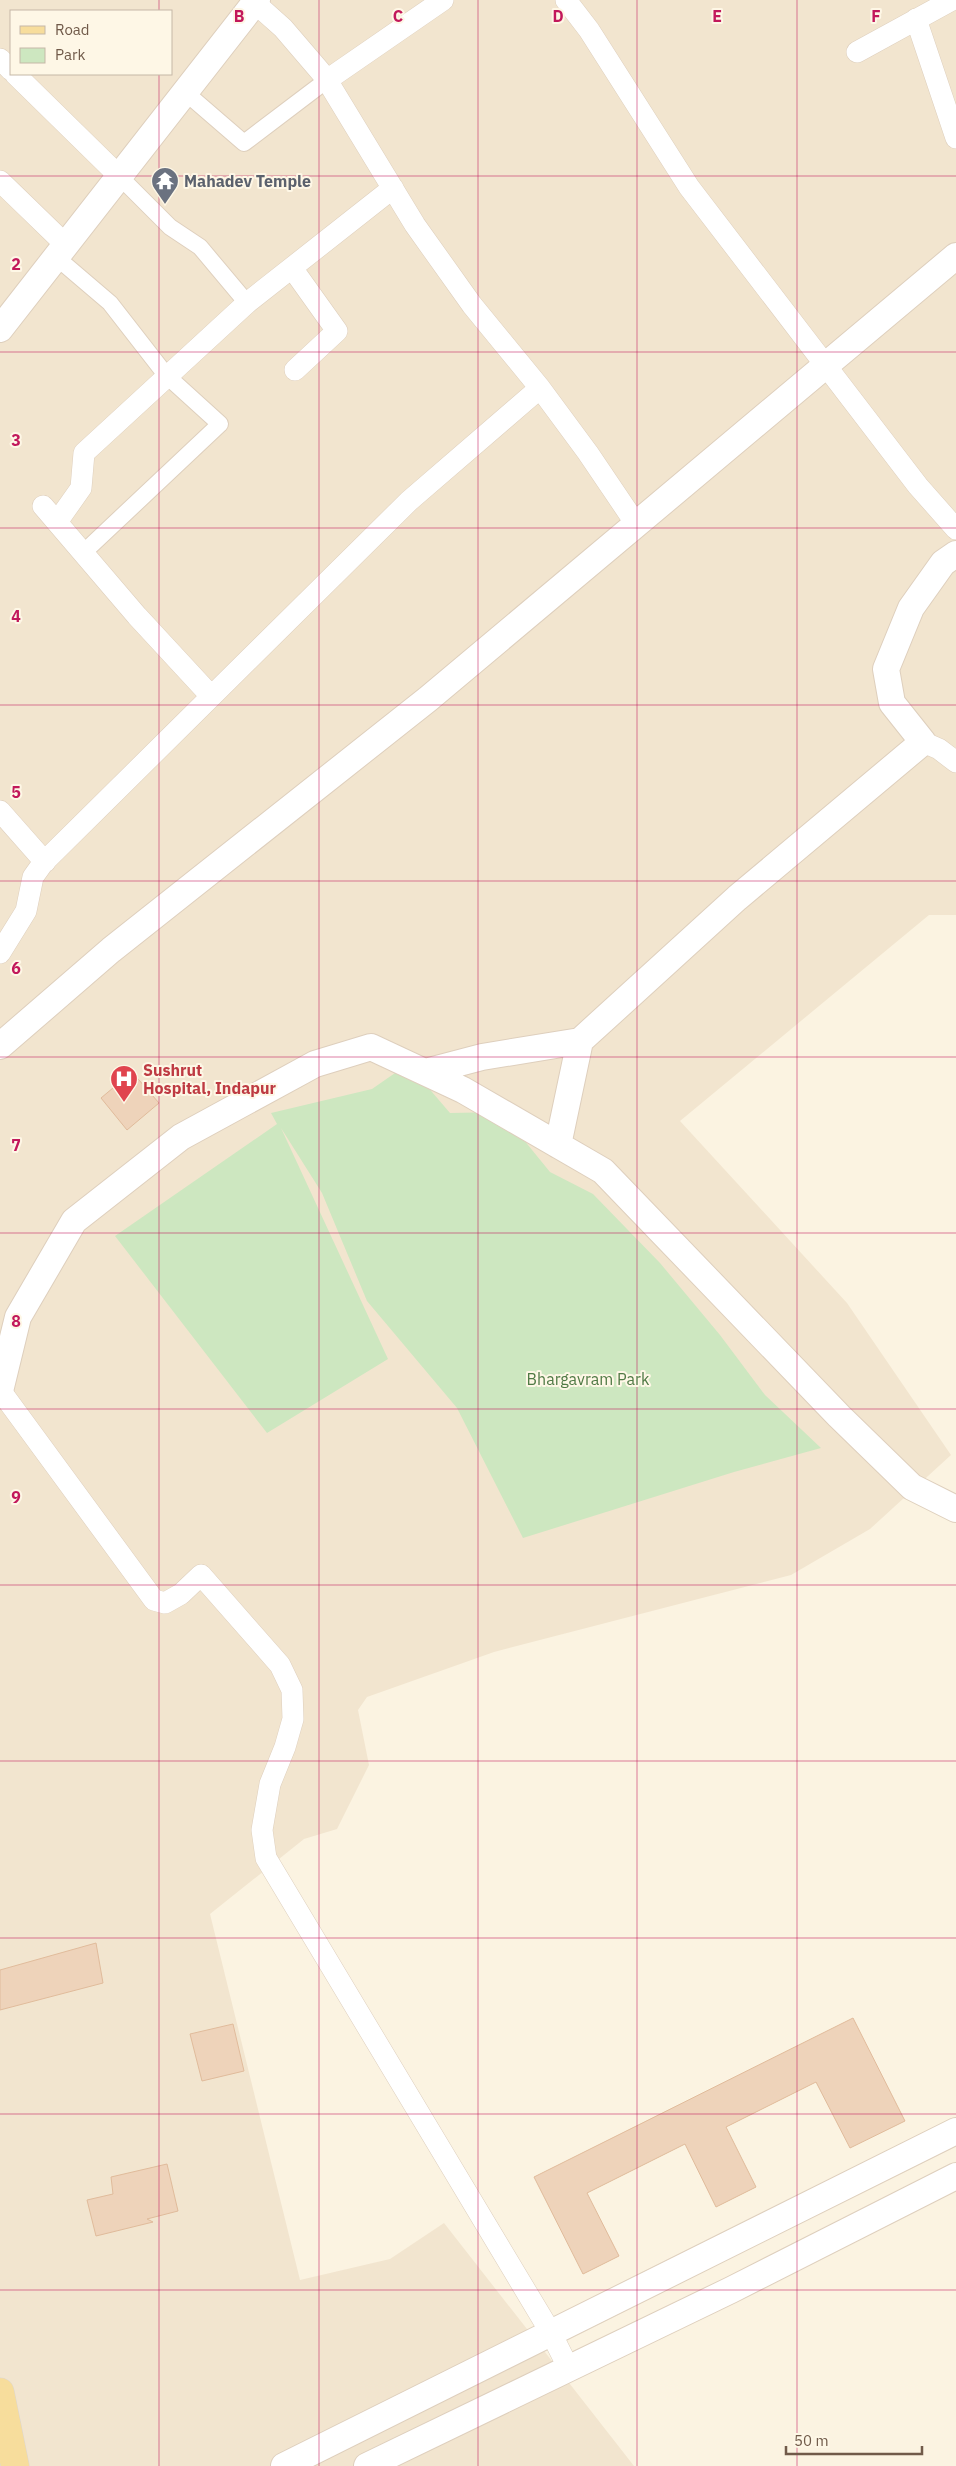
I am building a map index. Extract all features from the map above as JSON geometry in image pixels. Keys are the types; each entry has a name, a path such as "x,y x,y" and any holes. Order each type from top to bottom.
{"main road":[{"path":"0,2392 15,2466"}],"street":[{"path":"185,92 244,143 327,80 443,0"},
{"path":"566,0 589,30 689,186 918,486 956,529"},
{"path":"3,318 61,251 256,1 283,28 327,80 415,225 472,305 540,388 588,453 636,524"},
{"path":"857,52 932,7 956,138"},
{"path":"0,59 10,69"},
{"path":"16,75 170,227 200,247 247,303"},
{"path":"0,181 61,251 110,303 166,376 220,424 83,553"},
{"path":"57,522 81,488 84,453 247,303 393,188"},
{"path":"0,1046 111,950 420,705 956,256"},
{"path":"292,268 337,331 295,370"},
{"path":"0,953 26,911 32,877 45,862 409,500 540,388"},
{"path":"43,506 137,616 211,696"},
{"path":"956,554 943,563 911,608 886,668 892,703 923,742 939,749 956,762"},
{"path":"425,1072 482,1057 580,1041 737,898 923,742"},
{"path":"0,811 45,862"},
{"path":"558,1145 580,1041"},
{"path":"568,2369 552,2333 266,1858 262,1830 270,1784 285,1747 293,1718 292,1690 280,1665 201,1575 181,1594 165,1603 154,1600 2,1378 18,1317 74,1221 181,1137 315,1064 370,1047 463,1090 603,1171 839,1416 912,1487 956,1509"},
{"path":"284,2466 956,2131"},
{"path":"365,2427 374,2463 731,2290 956,2176"}],"shaded area":[{"path":"0,0 956,0 956,915 929,915 680,1121 847,1303 951,1455 870,1529 791,1575 494,1652 367,1697 358,1710 369,1765 337,1829 304,1839 210,1914 300,2280 390,2259 444,2223 634,2466 0,2466"}],"green space":[{"name":"Bhargavram Park","path":"408,1064 450,1113 501,1112 550,1172 593,1194 660,1263 720,1335 765,1395 821,1448 734,1472 523,1538 457,1408 367,1301 322,1193 281,1128 388,1359 267,1433 115,1236 277,1124 271,1113 372,1089"}],"building":[{"path":"132,1072 159,1103 127,1130 101,1098"},
{"path":"96,1943 103,1983 0,2010 0,1970"},
{"path":"853,2018 905,2121 850,2148 816,2082 726,2127 756,2187 716,2207 685,2144 587,2193 619,2256 583,2274 534,2177"},
{"path":"233,2024 244,2071 202,2081 190,2034"},
{"path":"167,2164 178,2211 147,2219 153,2222 96,2236 87,2200 113,2194 111,2177"}],"place":[{"name":"Mahadev Temple","path":"165,205"},
{"name":"Sushrut Hospital, Indapur","path":"124,1103"}]}
